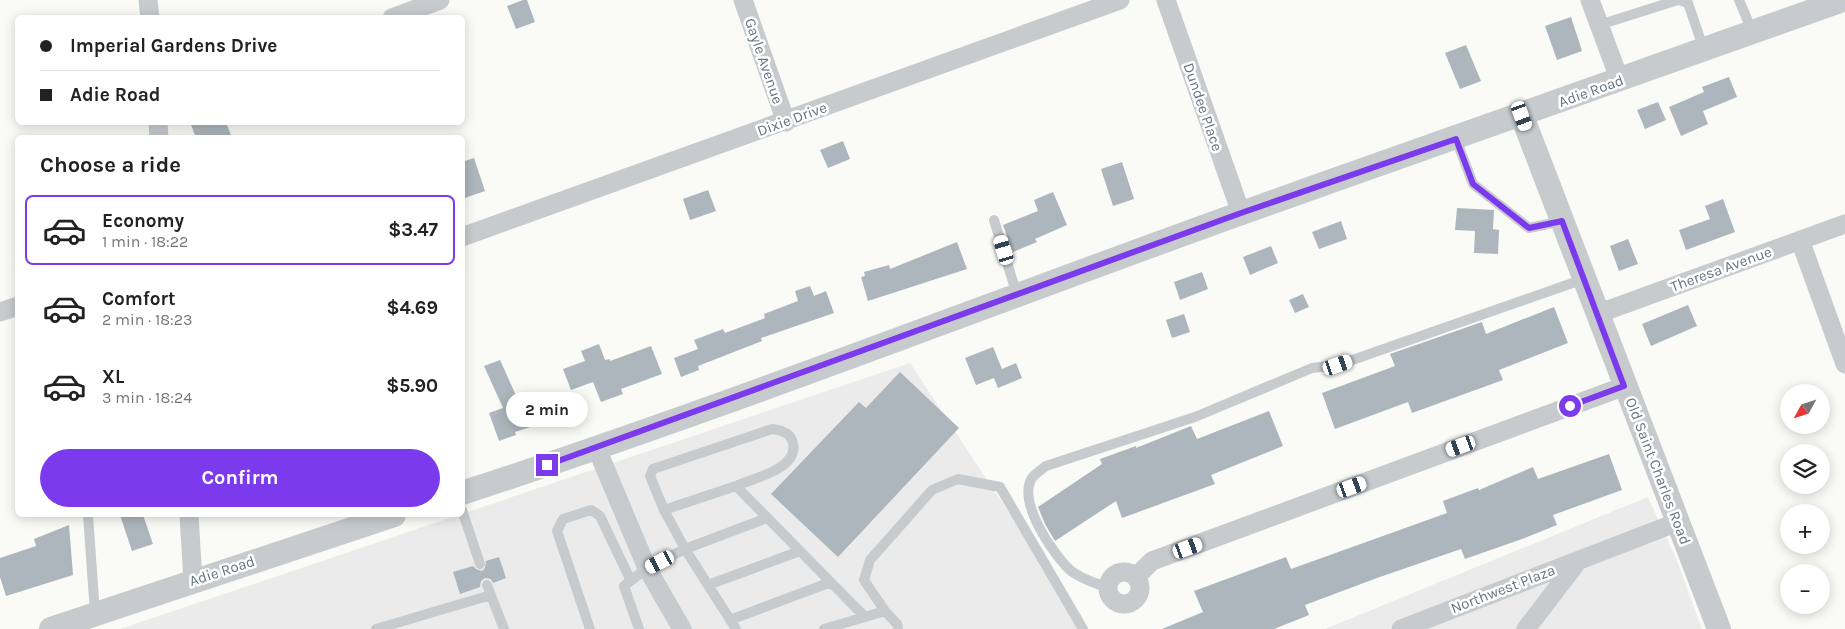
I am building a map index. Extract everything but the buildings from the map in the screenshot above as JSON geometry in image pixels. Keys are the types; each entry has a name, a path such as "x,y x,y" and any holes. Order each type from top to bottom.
{"street":[{"path":"148,0 150,15"},
{"path":"400,15 440,0"},
{"name":"Gayle Avenue","path":"743,0 786,122"},
{"name":"Dixie Drive","path":"465,236 786,122 1120,0"},
{"name":"Dundee Place","path":"1166,0 1241,213"},
{"path":"1590,0 1620,81"},
{"name":"Adie Road","path":"465,492 597,449 1241,213 1522,116 1842,0"},
{"name":"Old Saint Charles Road","path":"1522,116 1624,386 1719,629"},
{"name":"Theresa Avenue","path":"1597,314 1845,224"},
{"path":"1800,240 1845,364"},
{"path":"0,312 15,307"},
{"path":"1136,577 1152,561 1624,386"},
{"path":"597,449 647,568 682,629"},
{"path":"189,517 193,580"},
{"name":"Adie Road","path":"51,629 193,580 388,517"},
{"name":"Northwest Plaza","path":"1401,629 1678,522"},
{"name":"Northwest Plaza","path":"1526,629 1578,561"},
{"path":"1128,572 1136,577 1140,591 1131,603 1116,602 1109,593 1108,588 1110,582 1117,574 1128,572"}],"lane":[{"path":"1599,25 1678,0 1688,3 1704,50"},
{"path":"1739,0 1753,33"},
{"path":"1456,139 1473,184 1529,228 1562,221"},
{"path":"994,220 1017,295"},
{"path":"1108,588 1070,570 1034,518 1029,505 1028,489 1032,478 1046,466 1195,417 1312,368 1338,365 1584,279"},
{"path":"664,510 736,486 775,470 790,459 794,450 792,439 783,430 772,429 653,470 650,476 664,510 685,549 736,629"},
{"path":"898,629 897,624 885,611 864,580 870,560 932,490 958,479 1000,487 1083,629"},
{"path":"736,486 864,616"},
{"path":"590,629 557,531 563,519 590,510 600,516 630,579"},
{"path":"88,517 95,613"},
{"path":"464,517 480,564"},
{"path":"639,629 624,586 630,579 647,568 685,549 767,518"},
{"path":"708,585 800,551"},
{"path":"730,620 831,582"},
{"path":"487,585 504,629"},
{"path":"376,629 491,595"},
{"path":"824,629 885,611"}],"shaded area":[{"path":"910,363 1070,606 1077,629 120,629 453,517 465,517 465,513"},
{"path":"1648,497 1677,561 1702,629 1325,629"}],"route":[{"path":"547,465 597,449 1241,213 1456,139 1473,184 1529,228 1562,221 1624,386 1570,406"}]}
